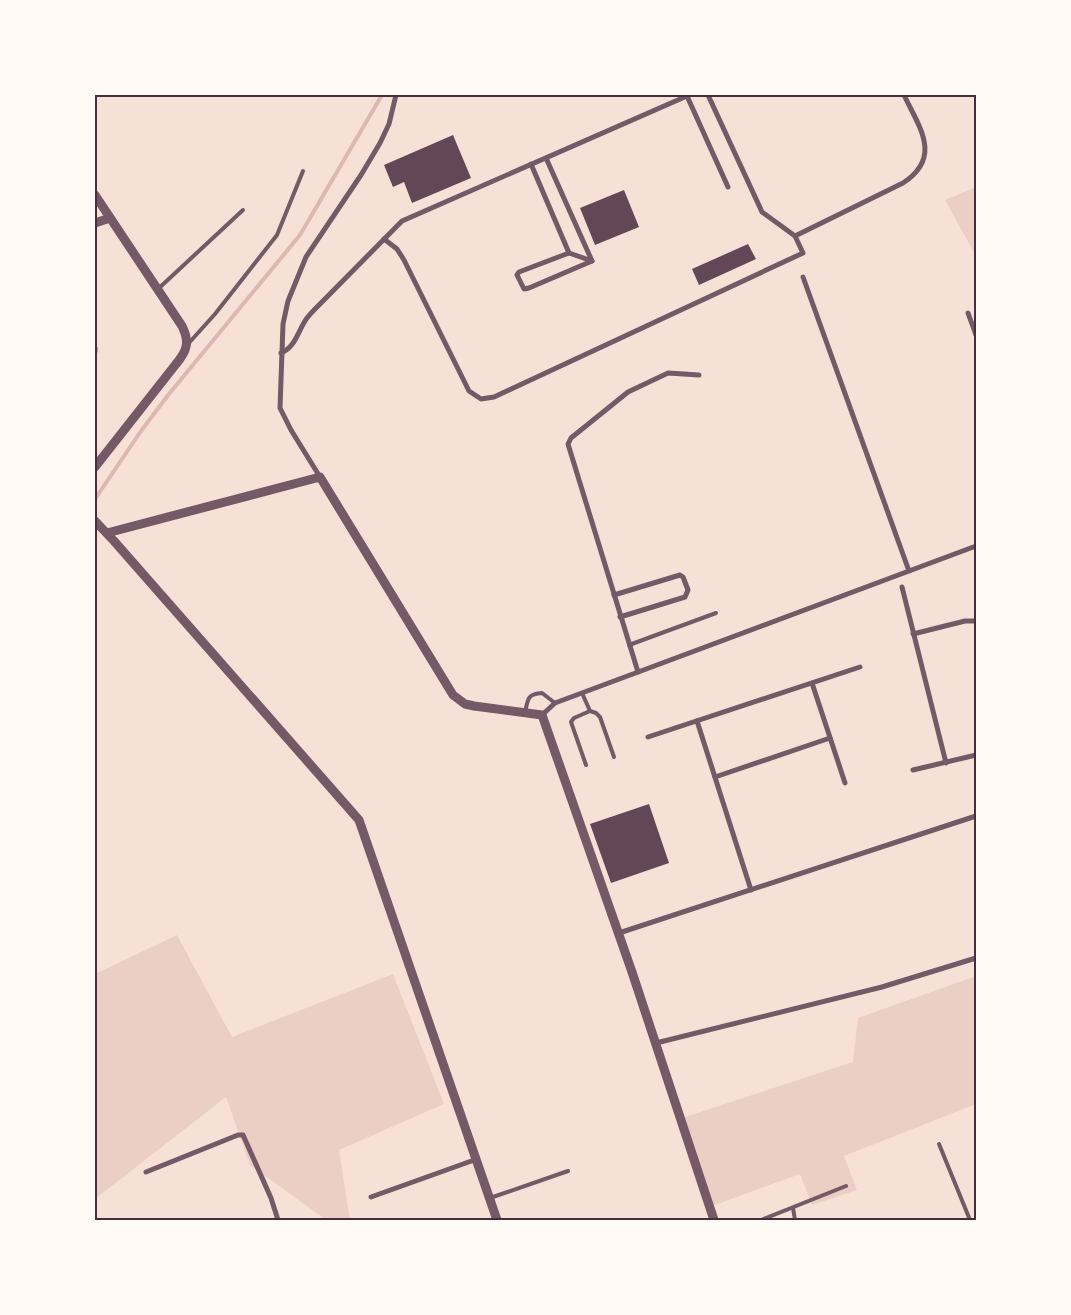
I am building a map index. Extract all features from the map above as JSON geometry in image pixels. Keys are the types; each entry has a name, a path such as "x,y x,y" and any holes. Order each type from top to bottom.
{"street":[{"path":"396,95 389,124 380,142 306,257 288,300 283,324 280,408 291,430 453,695 465,704 542,715 555,703 976,546"},
{"path":"384,239 397,249 404,260 469,391 476,397 485,399 494,397 803,253 795,236 762,212 708,95"},
{"path":"795,236 903,182 918,170 923,162 926,144 904,95"},
{"path":"281,353 293,345 307,318 402,221 686,96 728,187"},
{"path":"546,158 592,261"},
{"path":"531,164 569,253"},
{"path":"95,195 182,326 187,336 188,345 184,354 95,467"},
{"path":"95,223 110,218"},
{"path":"569,253 592,261 529,288 522,286 518,275 518,272 569,253"},
{"path":"803,277 909,571"},
{"path":"968,313 976,335"},
{"path":"638,672 568,444 571,438 628,392 668,374 699,375"},
{"path":"107,533 320,478"},
{"path":"95,521 359,820 497,1220"},
{"path":"114,541 114,534 123,529"},
{"path":"614,595 680,575 688,590 685,597 620,617"},
{"path":"902,587 946,763"},
{"path":"914,634 965,621 976,621"},
{"path":"648,737 860,667"},
{"path":"812,683 845,782"},
{"path":"542,715 619,934 714,1220"},
{"path":"697,721 751,890"},
{"path":"715,777 830,738"},
{"path":"913,770 976,755"},
{"path":"619,934 976,816"},
{"path":"656,1043 882,987 976,958"},
{"path":"146,1172 238,1135 243,1135 278,1220"},
{"path":"372,1197 476,1159"}],"lane":[{"path":"188,345 277,235 303,171"},
{"path":"158,289 243,210"},
{"path":"629,645 716,613"},
{"path":"525,713 528,698 533,693 542,693 555,703"},
{"path":"582,694 590,711"},
{"path":"586,765 571,722 574,718 590,711 600,717 614,757"},
{"path":"939,1144 970,1220"},
{"path":"490,1198 568,1171"},
{"path":"761,1220 846,1186"},
{"path":"793,1208 795,1220"}],"shaded area":[{"path":"976,187 976,256 945,200"},
{"path":"177,935 232,1037 393,974 444,1104 339,1150 350,1220 326,1220 250,1165 226,1097 95,1199 95,974"},
{"path":"976,976 976,1104 844,1156 857,1190 812,1205 800,1174 712,1206 682,1118 853,1062 858,1018"}],"building":[{"path":"453,135 471,178 412,203 404,182 393,187 384,165"},
{"path":"624,190 639,227 595,245 580,208"},
{"path":"748,244 756,259 699,285 692,269"},
{"path":"649,804 669,863 611,883 590,824"}],"waterway":[{"path":"95,499 141,431 169,394 300,235 382,95"}]}
